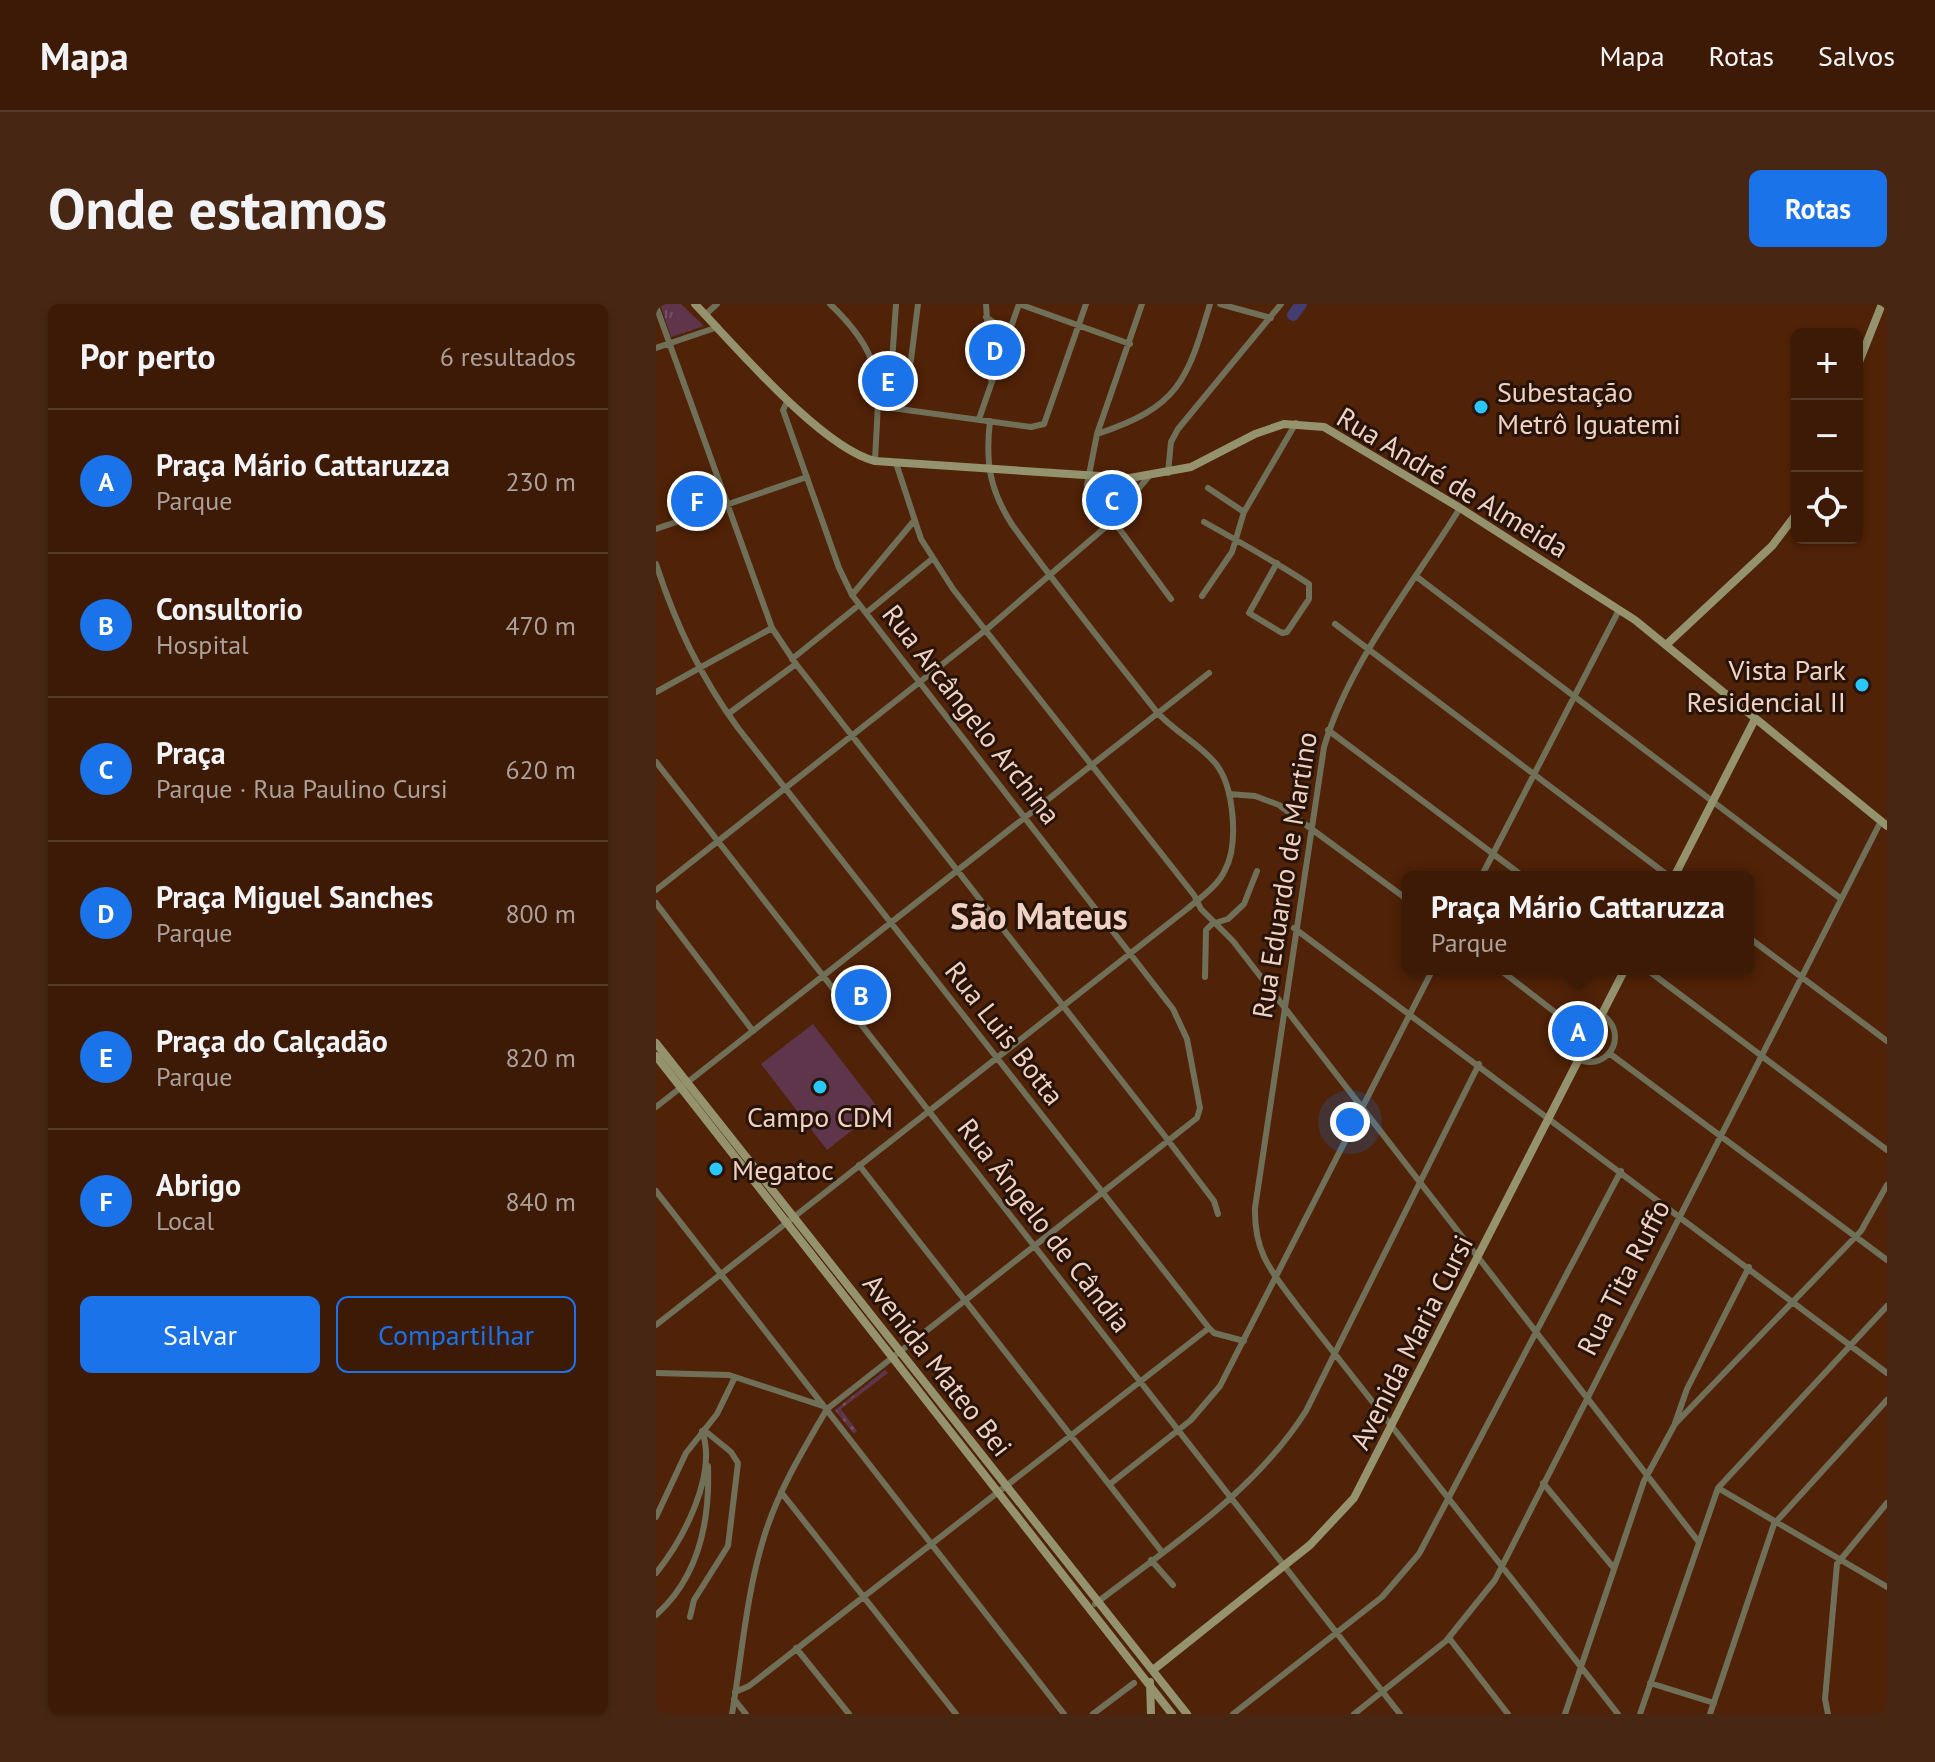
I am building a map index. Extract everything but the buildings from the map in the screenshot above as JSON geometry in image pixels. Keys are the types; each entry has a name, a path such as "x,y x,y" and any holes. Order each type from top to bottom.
{"main road":[{"name":"Rua André de Almeida","path":"695,304 788,400 838,444 875,461 1086,477 1149,476 1191,467 1255,434 1296,423 1324,427 1460,508 1619,610 1884,823"},
{"path":"1863,352 1882,304"},
{"path":"1666,645 1772,546 1791,521"},
{"path":"1675,871 1755,719"},
{"name":"Avenida Maria Cursi","path":"1153,1670 1310,1545 1354,1498 1622,975"},
{"name":"Avenida Mateo Bei","path":"656,1043 684,1085 891,1358 1172,1714"},
{"name":"Avenida Mateo Bei","path":"656,1056 684,1085"},
{"name":"Avenida Mateo Bei","path":"789,1220 899,1351 1187,1714"},
{"path":"1151,1712 1153,1670"}],"street":[{"path":"705,315 717,304"},
{"path":"830,304 864,342 875,366 875,461"},
{"path":"875,366 892,362 896,304"},
{"path":"898,408 911,360 918,304"},
{"path":"986,304 991,384"},
{"path":"979,419 1019,304 1130,344"},
{"path":"877,406 1031,427 1048,420 1086,304"},
{"path":"1142,304 1097,434 1086,477 1087,485 1111,521 1171,599"},
{"path":"1097,434 1128,424 1178,388 1192,362 1210,304"},
{"path":"1220,304 1271,318"},
{"path":"1168,473 1171,442 1178,429 1281,304"},
{"path":"656,306 772,628 794,662 1214,1201 1218,1214"},
{"path":"838,312 845,306"},
{"path":"986,317 996,324 1011,326"},
{"path":"656,348 718,327"},
{"name":"Rua Arcângelo Archina","path":"788,400 783,410 839,568 852,595 1131,952 1183,1027 1199,1112 1197,1118 1168,1141"},
{"path":"656,1325 1197,901 1217,882 1228,864 1231,841 1229,794 1216,763 1159,714 1048,574 1002,509 987,469 990,421"},
{"path":"1202,596 1238,540 1244,512 1296,423"},
{"path":"896,463 913,522 932,559 1197,901 1283,1006 1648,1472 1698,1541"},
{"path":"656,890 987,629 1111,521 1149,476"},
{"path":"656,529 807,477"},
{"path":"1208,488 1244,512"},
{"name":"Rua Eduardo de Martino","path":"1460,508 1369,651 1328,730 1309,827 1255,1208 1258,1247 1276,1277 1618,1714"},
{"path":"852,595 913,522"},
{"path":"1204,522 1277,563 1309,584 1309,599 1285,633 1250,615 1250,608 1277,563"},
{"path":"866,613 932,559"},
{"name":"Rua Luis Botta","path":"656,564 698,670 728,714 1209,1328"},
{"path":"1417,577 1840,898"},
{"path":"728,714 859,605"},
{"path":"1484,871 1619,610"},
{"path":"1335,624 1664,871"},
{"path":"656,692 772,628"},
{"path":"656,1107 1027,819 1209,673"},
{"path":"1328,730 1516,871"},
{"name":"Rua Ângelo de Cândia","path":"656,762 1400,1714"},
{"path":"1229,794 1267,799 1402,896"},
{"name":"Rua Tita Ruffo","path":"1354,1714 1449,1638 1466,1619 1502,1565 1840,898 1884,823"},
{"path":"1205,977 1206,934 1215,922 1228,919 1244,904 1257,871"},
{"path":"656,903 753,1031"},
{"path":"1294,928 1411,1012 1887,1373"},
{"path":"1754,942 1887,1041"},
{"path":"1110,1484 1178,1430 1211,1399 1244,1341 1430,975"},
{"path":"1507,975 1569,1023"},
{"path":"1654,975 1887,1150"},
{"path":"1581,1014 1602,1015 1615,1032 1609,1053 1595,1062 1579,1060 1567,1048 1569,1023 1581,1014"},
{"path":"1609,1053 1887,1260"},
{"path":"1089,1609 1253,1481 1287,1440 1335,1353 1479,1064"},
{"path":"732,1714 754,1574 781,1492 826,1408 1168,1141"},
{"path":"859,1165 1162,1552"},
{"path":"1233,1714 1399,1581 1429,1540 1621,1171"},
{"path":"1675,1424 1854,1236 1875,1210 1887,1185"},
{"path":"656,1191 1064,1714"},
{"path":"1565,1714 1648,1472 1675,1424 1685,1394 1749,1267"},
{"path":"1640,1714 1718,1488 1887,1306"},
{"path":"735,1696 1209,1328 1214,1333 1244,1341"},
{"path":"656,1373 735,1377 826,1408"},
{"path":"656,1517 682,1459 717,1414 735,1377"},
{"path":"1685,1394 1690,1400 1698,1401"},
{"path":"1710,1714 1775,1523 1887,1400"},
{"path":"656,1615 670,1600 701,1546 709,1502 703,1431"},
{"path":"690,1617 694,1600 728,1546 738,1463 731,1452 703,1431"},
{"path":"656,1573 680,1539 708,1466"},
{"path":"1543,1483 1613,1567"},
{"path":"1718,1488 1887,1587"},
{"path":"781,1492 956,1714"},
{"path":"1828,1714 1825,1699 1830,1613 1839,1560 1887,1503"},
{"path":"1151,1560 1173,1585"},
{"path":"1449,1638 1508,1714"},
{"path":"796,1648 849,1714"},
{"path":"1093,1714 1134,1683"},
{"path":"1650,1683 1714,1703"},
{"path":"735,1696 746,1714"}],"green space":[{"path":"660,304 681,304 704,326 671,337"},
{"path":"989,324 997,329 1007,327 992,371"},
{"path":"890,368 900,371 892,404 878,401 878,374"},
{"path":"1140,480 1111,516 1089,481"},
{"name":"Campo CDM","path":"813,1024 879,1109 827,1150 761,1064"},
{"path":"885,1370 888,1373 841,1409 857,1431 854,1434 835,1410"}],"waterway":[{"path":"1293,315 1301,304"}],"place":[{"name":"Praça Miguel Sanches","path":"995,350"},
{"name":"Praça do Calçadão","path":"888,381"},
{"name":"Subestação Metrô Iguatemi","path":"1481,407"},
{"name":"Praça","path":"1112,500"},
{"name":"Abrigo","path":"697,501"},
{"name":"Vista Park Residencial II","path":"1862,685"},
{"name":"Consultorio","path":"861,995"},
{"name":"Praça Mário Cattaruzza","path":"1578,1031"},
{"name":"Campo CDM","path":"820,1087"},
{"name":"Megatoc","path":"716,1169"}],"district":[{"name":"São Mateus","path":"1039,915"}]}
